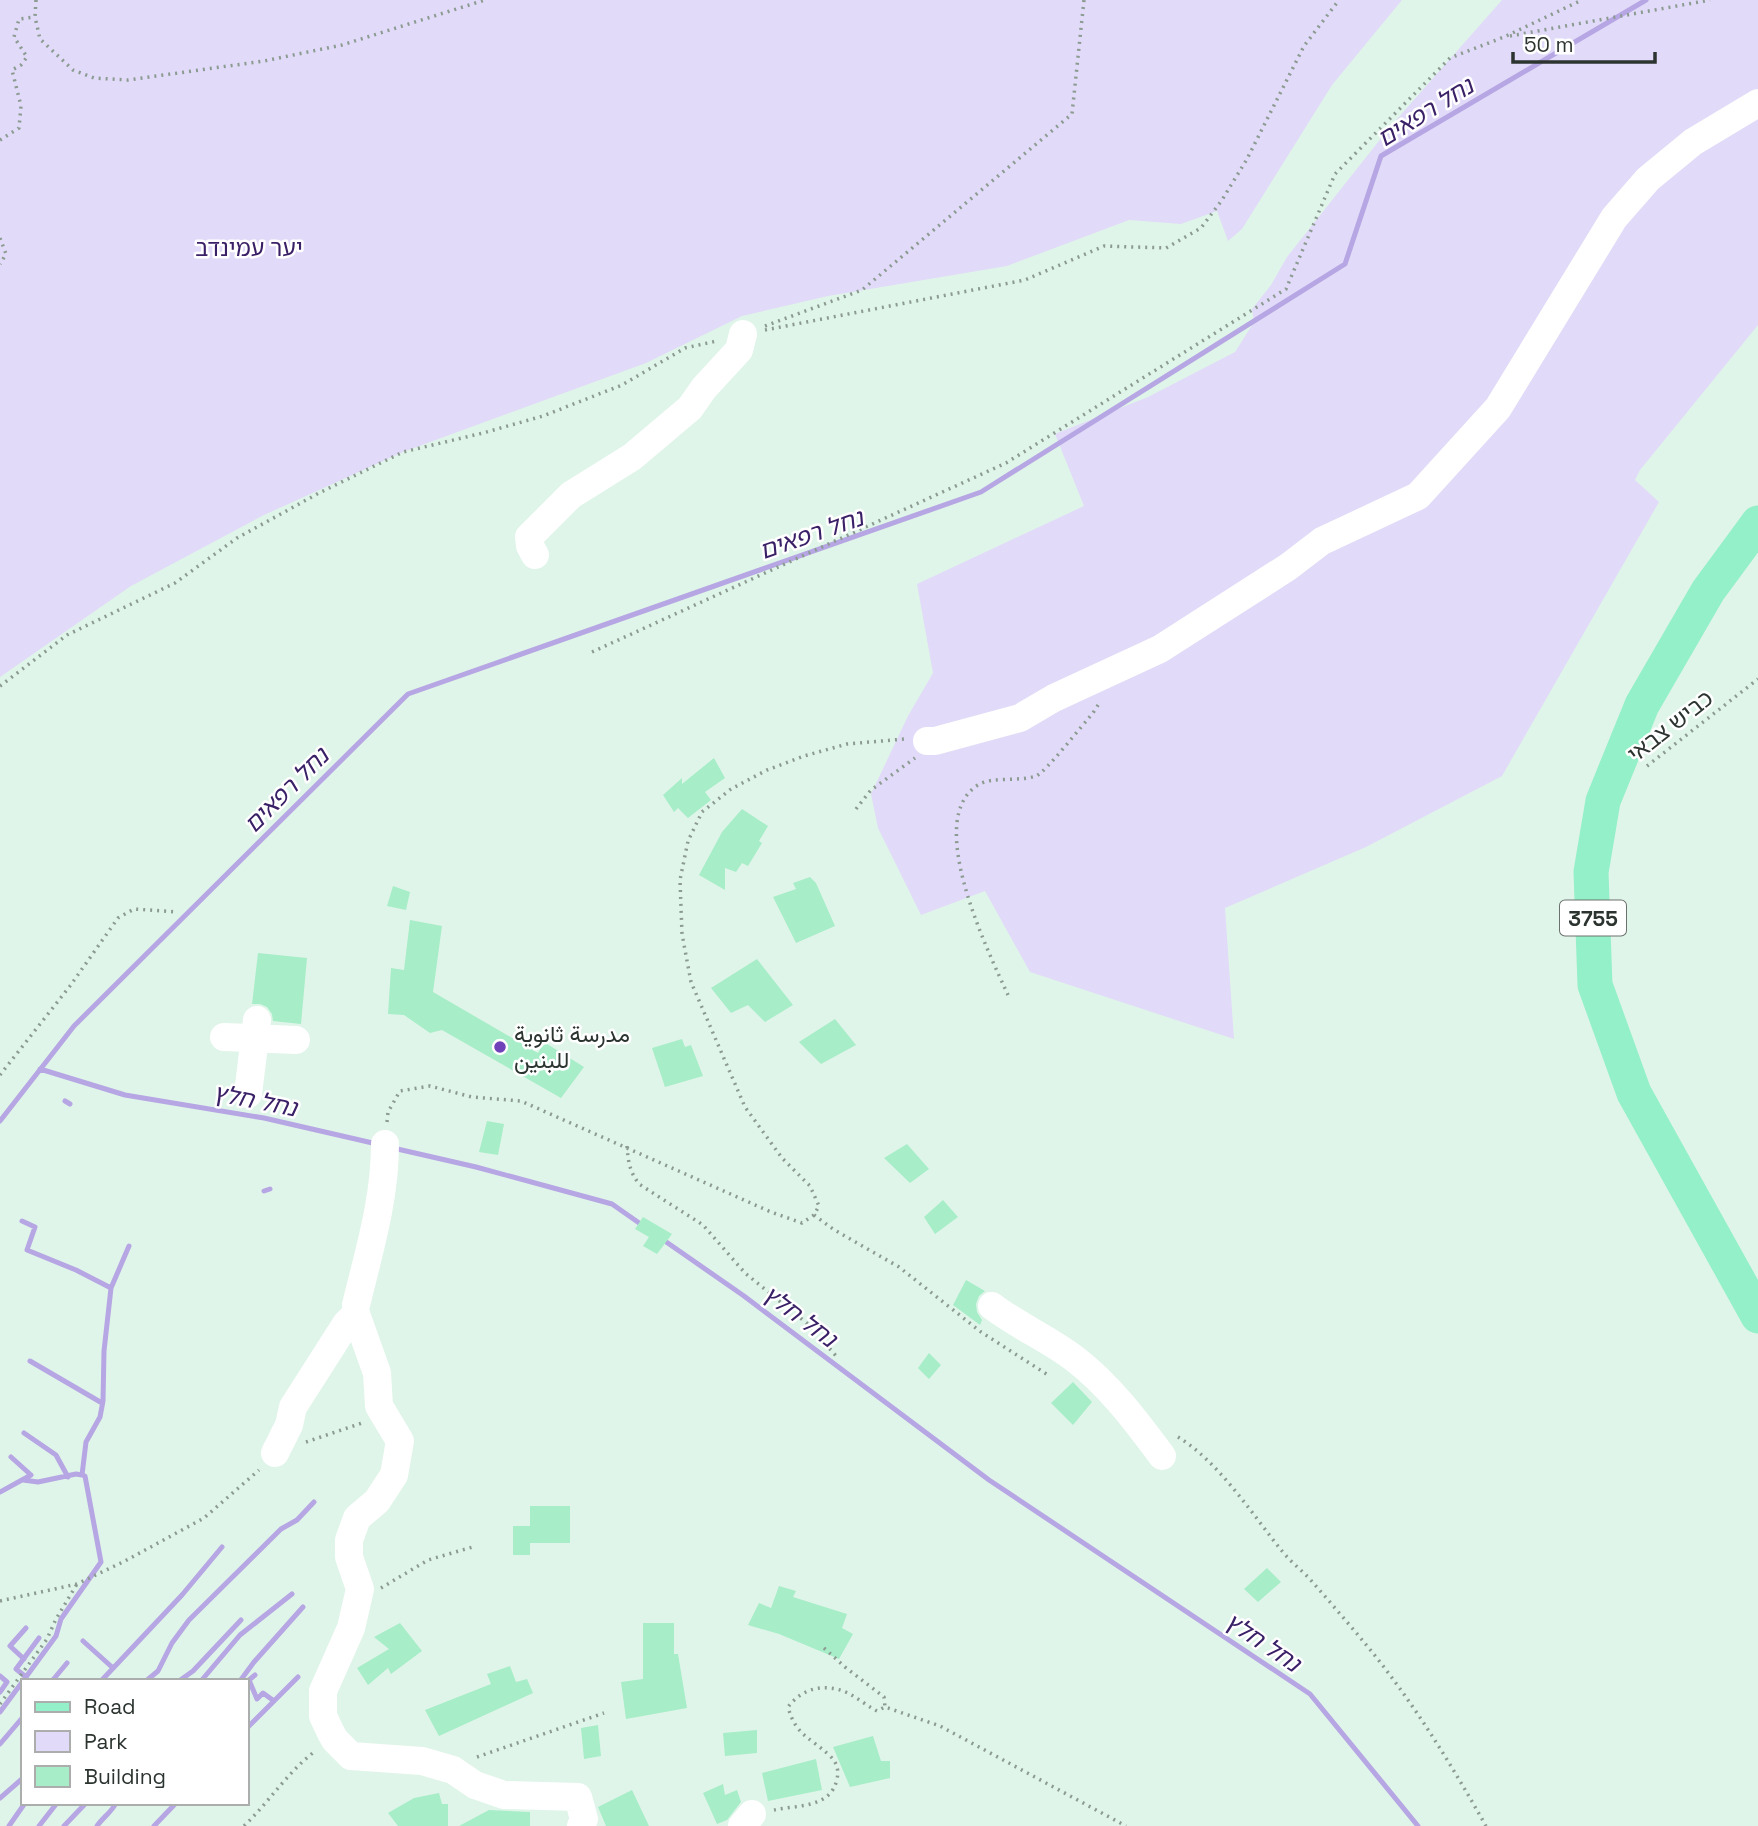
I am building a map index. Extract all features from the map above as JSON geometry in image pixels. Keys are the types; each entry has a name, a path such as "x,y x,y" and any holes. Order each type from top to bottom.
{"main road":[{"name":"3755","path":"1758,523 1708,591 1642,705 1603,801 1591,872 1595,985 1634,1093 1758,1316"}],"street":[{"path":"927,741 1020,719 1054,698 1119,670 1160,649 1288,567 1322,541 1418,496 1498,408 1614,218 1639,188 1693,142 1758,103"},
{"path":"536,555 530,546 529,537 582,487 632,457 690,408 738,350 743,334"},
{"path":"248,1094 256,1029"},
{"path":"224,1037 256,1029 296,1040"},
{"path":"356,1305 376,1226 385,1172 385,1144"},
{"path":"992,1306 1073,1358 1098,1379 1129,1413 1169,1446"},
{"path":"268,1461 289,1425 293,1407 346,1324 356,1314 376,1373 379,1406 400,1441 394,1475 377,1501 357,1518 349,1541 349,1558 360,1589 351,1628 323,1691 323,1716 335,1740 351,1756 422,1761 453,1770 475,1785 504,1795 578,1797 584,1819 581,1826"}],"path":[{"path":"36,0 35,17 40,39 73,70 94,78 128,80 264,61 342,45 485,0"},
{"path":"743,334 862,290 1072,114 1084,0"},
{"path":"0,686 67,635 174,583 237,538 319,493 403,452 543,416 622,385 685,348 743,334 1024,280 1104,246 1166,248 1201,228 1222,200 1247,159 1304,46 1339,0"},
{"path":"592,652 1006,463 1286,289 1335,174 1450,58 1504,37 1583,0"},
{"path":"1504,37 1710,0"},
{"path":"0,140 19,128 22,106 12,70 21,65 27,57 14,37 19,19 35,17"},
{"path":"0,238 6,254 0,264"},
{"path":"1008,995 967,894 957,855 954,834 966,795 980,783 1017,781 1039,775 1093,713 1119,670"},
{"name":"כביש צבאי","path":"1644,768 1758,679"},
{"path":"385,1144 387,1112 400,1091 430,1086 472,1097 521,1101 771,1212 802,1223 814,1215 818,1206 810,1186 782,1158 745,1107 691,982 682,934 680,880 688,841 702,812 731,789 804,755 847,744 906,738 927,741 915,758 881,782 856,809"},
{"path":"0,1075 70,986 118,918 134,909 178,912"},
{"path":"627,1146 628,1163 639,1184 703,1225 746,1273 809,1325 837,1357"},
{"path":"814,1215 899,1267 981,1332 1048,1375"},
{"path":"0,1601 77,1584 204,1518 268,1461 383,1413"},
{"path":"1169,1446 1186,1442 1213,1467 1285,1555 1308,1577 1368,1646 1460,1782 1486,1826"},
{"path":"357,1600 397,1580 428,1560 476,1546"},
{"path":"0,1704 47,1639 77,1584"},
{"path":"824,1648 884,1697 885,1707"},
{"path":"747,1820 823,1801 832,1794 838,1772 836,1762 800,1733 788,1707 796,1696 807,1690 831,1689 849,1693 877,1711 885,1707 940,1726 1126,1826"},
{"path":"453,1770 485,1753 604,1713"},
{"path":"244,1826 254,1818 299,1763 331,1733"}],"green space":[{"name":"יער עמינדב","path":"0,0 1402,0 1332,85 1242,229 1228,241 1217,211 1181,224 1129,220 1007,266 828,296 742,316 646,363 403,452 264,515 131,586 0,677"},
{"path":"1502,0 1758,0 1758,325 1640,470 1635,480 1659,502 1502,776 1366,847 1225,908 1234,1039 1030,972 985,891 921,915 878,828 871,794 908,716 933,673 917,584 1084,506 1055,434 1148,397 1235,352 1254,322 1252,309 1271,285 1287,257 1390,127"}],"building":[{"path":"714,758 725,778 705,792 711,800 688,818 678,808 674,812 663,795 682,778 682,784"},
{"path":"742,809 768,826 759,841 762,843 748,866 742,863 736,872 725,868 725,890 699,875 722,832"},
{"path":"810,877 816,883 835,926 796,943 773,897 796,889 793,883"},
{"path":"393,886 410,892 406,910 387,906"},
{"name":"مدرسة ثانوية للبنين","path":"410,920 442,926 433,992 538,1053 544,1042 584,1067 561,1098 442,1030 430,1033 404,1015 388,1014 391,968 404,970"},
{"path":"258,953 307,958 301,1024 273,1021 267,1007 252,1004"},
{"path":"757,959 793,1005 765,1022 748,1005 731,1013 711,988"},
{"path":"835,1019 856,1045 821,1064 799,1042"},
{"path":"682,1039 685,1047 691,1045 703,1076 665,1087 652,1048"},
{"path":"487,1121 504,1124 498,1155 479,1152"},
{"path":"907,1144 929,1169 910,1183 884,1158"},
{"path":"943,1200 958,1217 935,1234 924,1217"},
{"path":"643,1217 672,1234 657,1254 643,1246 649,1237 635,1229"},
{"path":"966,1280 985,1291 976,1304 982,1320 980,1325 953,1305"},
{"path":"929,1353 941,1365 929,1379 918,1368"},
{"path":"1073,1382 1092,1402 1073,1425 1051,1403"},
{"path":"530,1506 570,1506 570,1543 530,1543 530,1555 513,1555 513,1526 530,1526"},
{"path":"1267,1568 1281,1582 1258,1602 1244,1589"},
{"path":"779,1586 796,1591 793,1597 847,1614 842,1628 853,1634 839,1659 779,1634 748,1625 759,1603 771,1608"},
{"path":"400,1623 422,1651 391,1674 388,1668 368,1685 357,1668 389,1649 374,1637"},
{"path":"643,1623 674,1623 674,1654 678,1654 687,1708 626,1719 621,1682 643,1679"},
{"path":"510,1666 516,1682 527,1679 533,1693 439,1736 425,1710 491,1684 487,1674"},
{"path":"598,1725 601,1756 584,1759 581,1728"},
{"path":"757,1730 757,1753 725,1756 723,1733"},
{"path":"873,1736 881,1761 890,1761 890,1778 850,1787 833,1747"},
{"path":"816,1759 822,1790 768,1801 762,1773"},
{"path":"723,1784 725,1795 737,1790 741,1802 727,1820 717,1824 703,1793"},
{"path":"632,1790 649,1826 606,1826 598,1807"},
{"path":"439,1793 442,1804 448,1804 448,1826 398,1826 388,1813 414,1798"},
{"path":"489,1810 530,1812 530,1826 459,1826"}],"waterway":[{"name":"נחל רפאים","path":"0,1121 74,1026 408,694 981,492 1345,264 1381,156 1646,0"},
{"name":"נחל חלץ","path":"40,1069 125,1095 264,1118 377,1144"},
{"path":"65,1101 70,1104"},
{"name":"נחל חלץ","path":"393,1148 476,1167 612,1204 642,1225"},
{"path":"264,1191 270,1189"},
{"path":"22,1221 35,1227 27,1250 111,1288"},
{"name":"נחל חלץ","path":"662,1239 744,1296 989,1480 1310,1694 1418,1826"},
{"path":"24,1679 56,1636 61,1619 101,1562 85,1476 82,1475 86,1442 100,1417 103,1401 104,1351 111,1288 129,1246"},
{"path":"30,1361 102,1403"},
{"path":"24,1433 56,1455 68,1477"},
{"path":"0,1492 31,1475 11,1457"},
{"path":"23,1480 38,1482 82,1475"},
{"path":"148,1679 158,1671 172,1643 189,1620 281,1529 297,1520 314,1502"},
{"path":"103,1679 182,1595 222,1547"},
{"path":"203,1679 240,1635 292,1594"},
{"path":"241,1679 303,1607"},
{"path":"182,1679 193,1671 241,1620"},
{"path":"24,1659 10,1646 26,1628"},
{"path":"26,1677 16,1669 39,1638"},
{"path":"83,1641 113,1668"},
{"path":"54,1679 67,1663"},
{"path":"255,1675 249,1680 257,1699 263,1693 274,1701"},
{"path":"0,1676 7,1682 0,1692"},
{"path":"248,1727 298,1677"},
{"path":"0,1712 21,1684"},
{"path":"0,1744 21,1719"},
{"path":"0,1798 21,1780"},
{"path":"9,1826 24,1805"},
{"path":"39,1826 55,1805"},
{"path":"64,1826 84,1805"},
{"path":"97,1826 115,1805"},
{"path":"154,1826 174,1805"}],"place":[{"name":"مدرسة ثانوية للبنين","path":"500,1047"}]}
